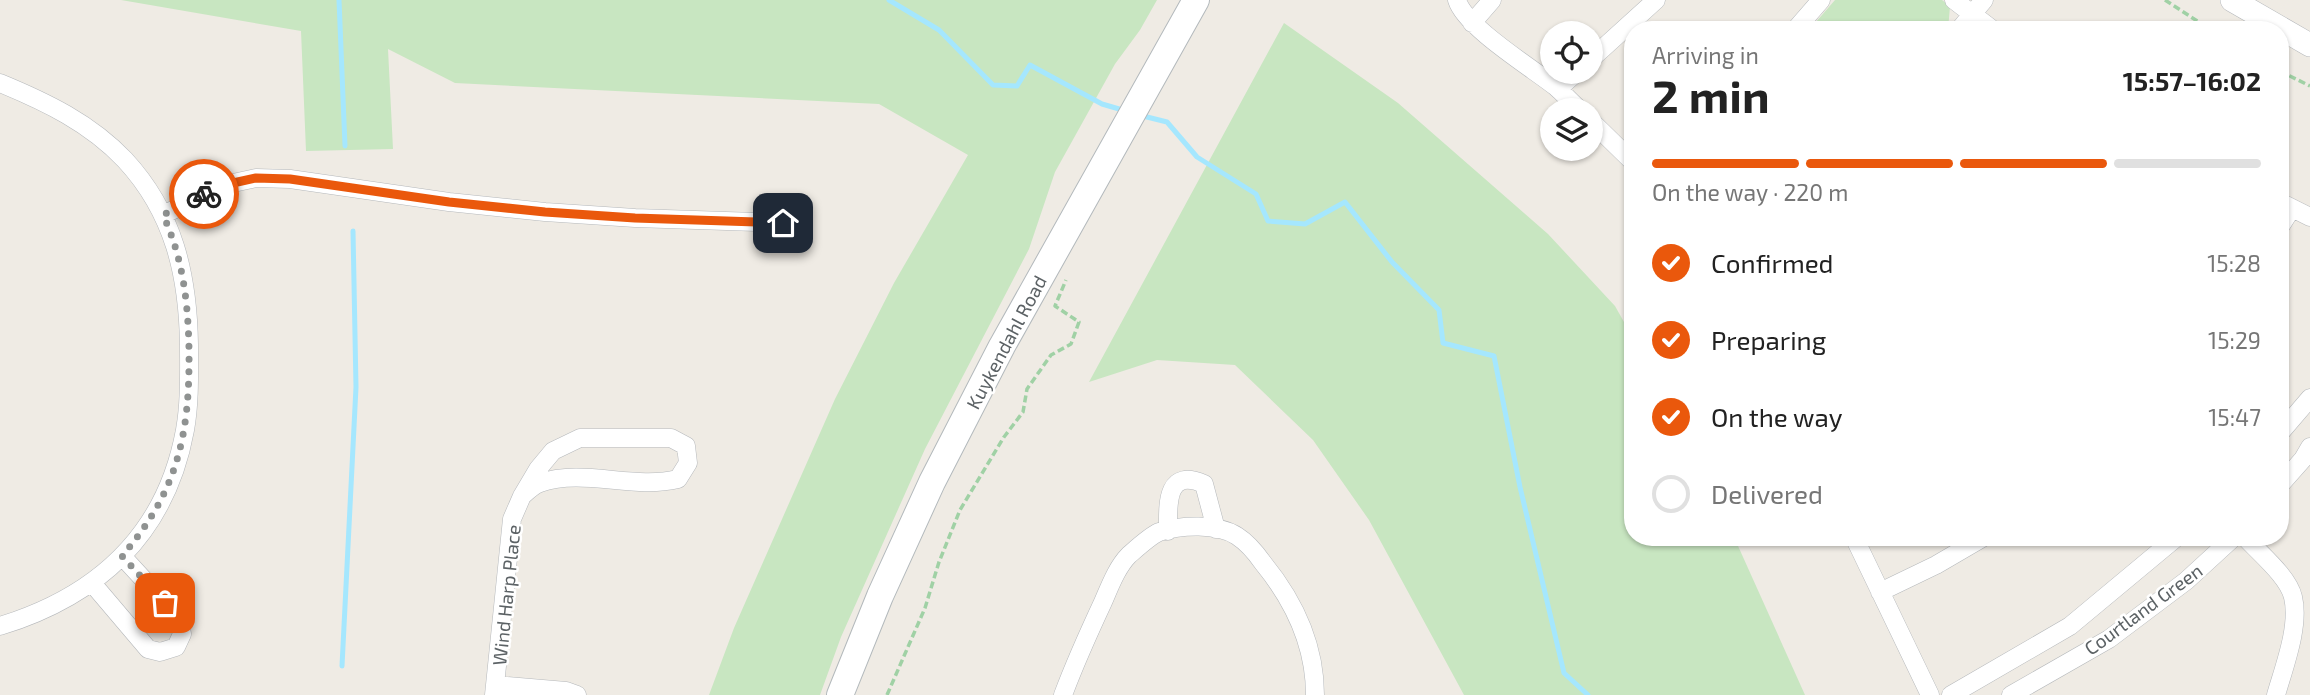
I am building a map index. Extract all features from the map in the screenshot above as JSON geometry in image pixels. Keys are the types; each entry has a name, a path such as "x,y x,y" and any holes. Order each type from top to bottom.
{"main road":[{"name":"Kuykendahl Road","path":"840,695 880,596 932,482 1002,346 1196,0"}],"street":[{"path":"1457,0 1459,9 1472,23 1567,98"},
{"path":"1472,23 1492,0"},
{"path":"1633,21 1656,0"},
{"path":"1803,21 1821,0"},
{"path":"1954,0 1980,21"},
{"path":"1967,21 1984,0"},
{"path":"2232,0 2268,21"},
{"path":"1603,48 1624,29"},
{"path":"2289,33 2310,45"},
{"path":"0,83 65,112 107,142 141,180 163,215 171,233 187,294 189,385 186,427 178,458 166,493 139,537 92,583 50,608 0,626"},
{"path":"1558,89 1564,84"},
{"path":"1603,133 1624,153"},
{"path":"163,215 224,185 256,178 290,179 449,202 545,212 783,223"},
{"path":"2289,206 2310,217"},
{"path":"2289,422 2310,398"},
{"name":"Wind Harp Place","path":"495,690 512,519 522,495 538,469 553,451 580,438 671,438 686,446 688,463 678,479 662,482 553,480 537,483 522,495"},
{"path":"2289,475 2310,446"},
{"path":"1168,531 1170,491 1177,483 1186,481 1204,484 1216,529"},
{"path":"1063,695 1079,653 1116,574 1128,556 1157,533 1194,526 1236,535 1251,548 1293,606 1310,650 1315,695"},
{"path":"1858,546 1930,695"},
{"path":"1880,593 1969,546"},
{"name":"Courtland Green","path":"1951,695 2070,626 2167,546"},
{"name":"Courtland Green","path":"2011,695 2109,639 2186,581 2224,546"},
{"path":"2254,546 2280,573 2293,596 2291,641 2276,695"},
{"path":"92,583 148,649 160,652 176,647 183,634 179,618 122,556"},
{"path":"495,690 566,691 577,695"}],"path":[{"path":"2165,0 2197,21"},
{"path":"2289,76 2310,86"},
{"path":"887,695 925,608 939,562 960,510 1004,437 1023,412 1027,389 1051,355 1071,344 1079,322 1055,306 1066,280"}],"green space":[{"path":"121,0 1157,0 1140,30 1115,64 1055,172 1029,249 925,449 841,637 820,695 709,695 734,628 835,399 894,283 968,155 879,104 455,83 388,49 393,149 306,151 301,31"},
{"path":"1835,0 1942,0 1950,6 1949,21 1817,21"},
{"path":"1284,23 1398,103 1548,234 1615,306 1624,322 1624,546 1738,546 1805,695 1464,695 1369,520 1313,440 1235,365 1157,360 1089,382"}],"waterway":[{"path":"339,0 345,146"},
{"path":"889,0 939,30 993,85 1017,86 1030,65 1102,104 1126,111"},
{"path":"1139,115 1167,122 1197,157 1256,194 1268,221 1305,224 1345,202 1392,262 1439,310 1443,343 1494,356 1520,487 1564,673 1588,695"},
{"path":"342,666 356,387 353,231"}],"way so far":[{"path":"165,603 122,556 139,537 166,493 186,427 189,385 187,294 171,233 163,215 204,194"}],"route":[{"path":"204,194 224,185 256,178 290,179 449,202 545,212 783,223"}]}
